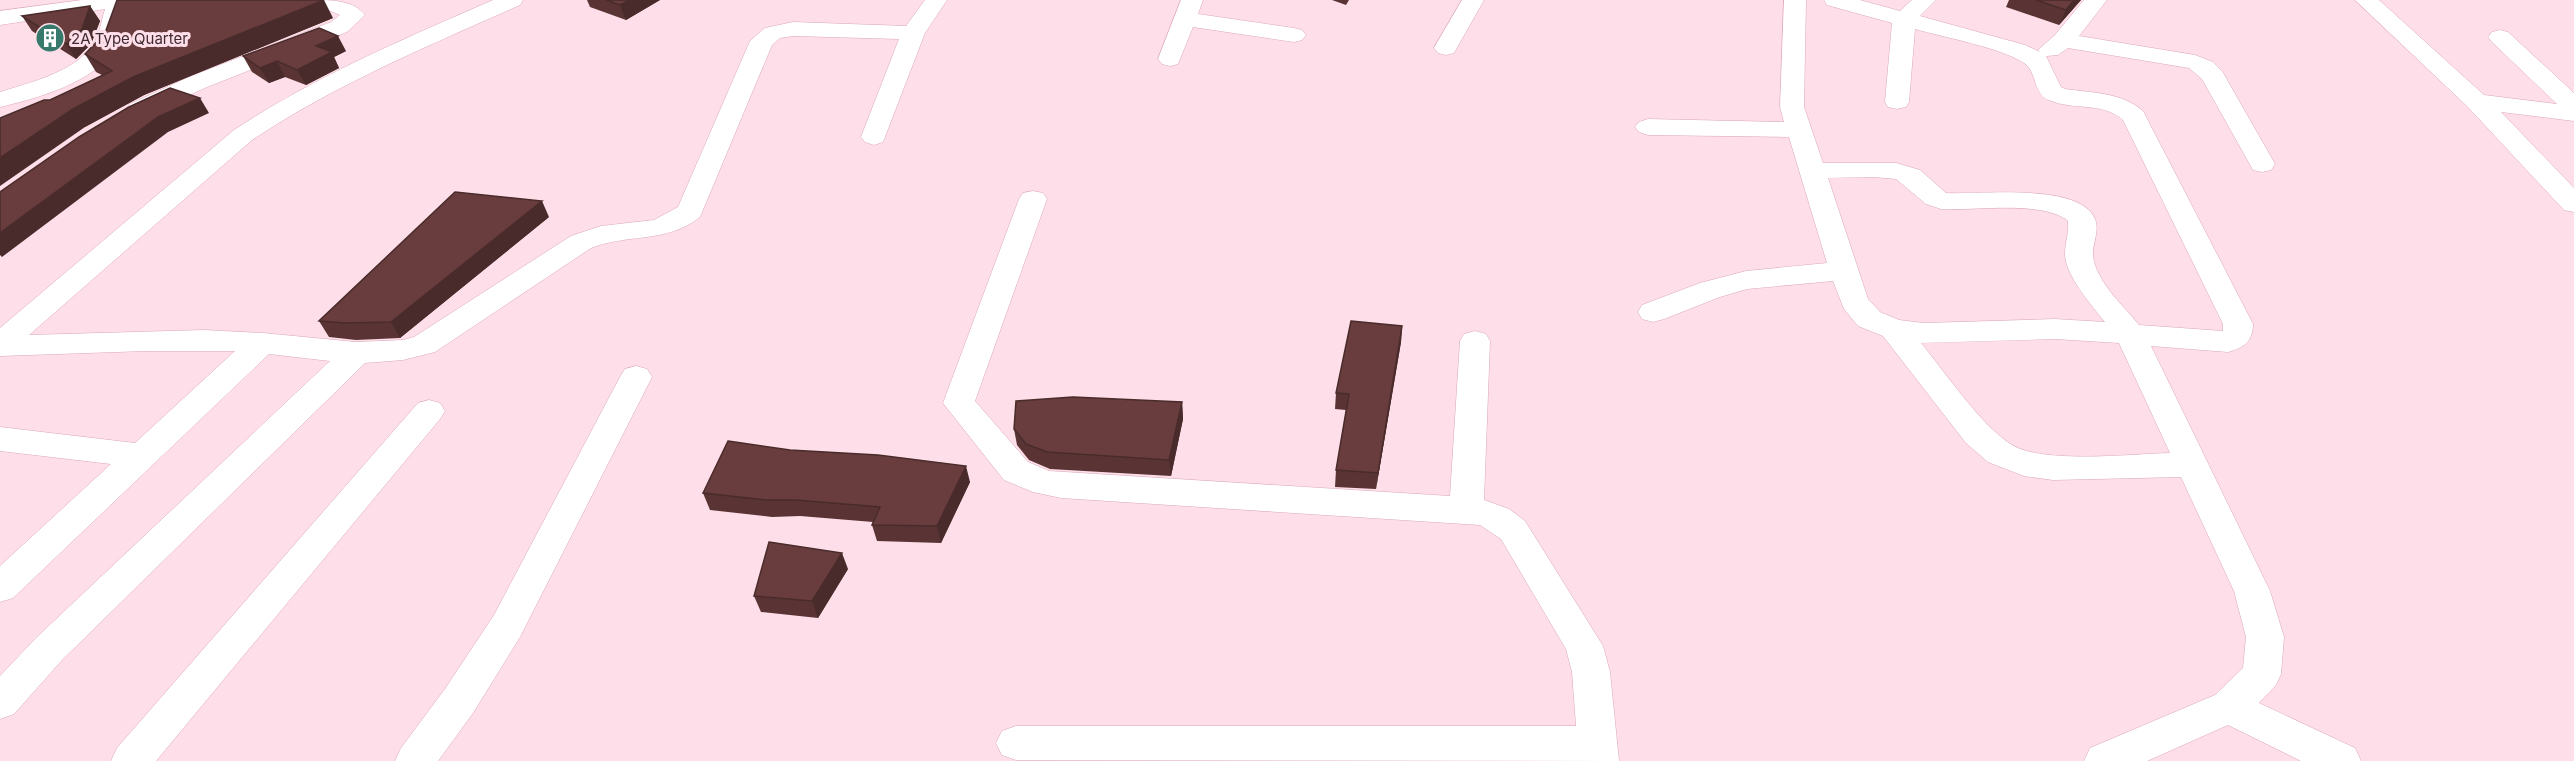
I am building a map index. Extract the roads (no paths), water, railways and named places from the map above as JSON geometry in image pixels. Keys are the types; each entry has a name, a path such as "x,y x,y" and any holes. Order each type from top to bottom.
{"street":[{"path":"0,18 118,0 101,51 90,62 71,73 0,100"},
{"path":"120,120 162,98 339,27 354,15 350,10 324,0"},
{"path":"0,345 220,154 273,114 308,93 512,0"},
{"path":"874,137 913,33 936,0"},
{"path":"1446,48 1473,0"},
{"path":"1795,0 1792,107 1854,302 1869,319 1894,329 1924,333 2055,329 2228,342 2238,335 2238,324 2129,110 2119,106 2057,95 2051,91 2037,60 1914,10 1835,0"},
{"path":"2037,60 2063,40 2096,0"},
{"path":"2366,0 2477,102 2574,204"},
{"path":"1170,59 1189,10 1294,35"},
{"path":"1897,102 1914,10"},
{"path":"0,345 189,341 263,343 358,352 404,352 424,345 582,242 603,234 656,230 677,223 690,212 762,41 773,33 793,29 913,33"},
{"path":"2500,37 2574,106"},
{"path":"2063,40 2176,59 2205,67 2213,76 2262,164"},
{"path":"2477,102 2574,112"},
{"path":"1648,127 1799,130"},
{"path":"1812,171 1890,170 1905,173 1915,179 1930,198 1941,201 1958,203 2041,201 2059,205 2080,217 2082,226 2079,256 2083,270 2130,334 2252,591 2265,637 2262,674 2229,707 2104,761"},
{"path":"1016,742 1598,752 1591,672 1584,646 1513,530 1500,518 1466,510 1061,485 1045,483 1016,471 959,403 1033,199"},
{"path":"1653,312 1710,290 1746,280 1844,271"},
{"path":"1894,329 1978,435 2000,454 2024,464 2053,468 2192,465"},
{"path":"1466,510 1475,341"},
{"path":"0,588 263,343"},
{"path":"0,702 49,649 358,352"},
{"path":"415,761 459,700 507,626 636,377"},
{"path":"131,761 429,411"},
{"path":"0,439 141,456"},
{"path":"2229,707 2341,761"}],"place":[{"name":"2A Type Quarter","path":"50,38"}]}
